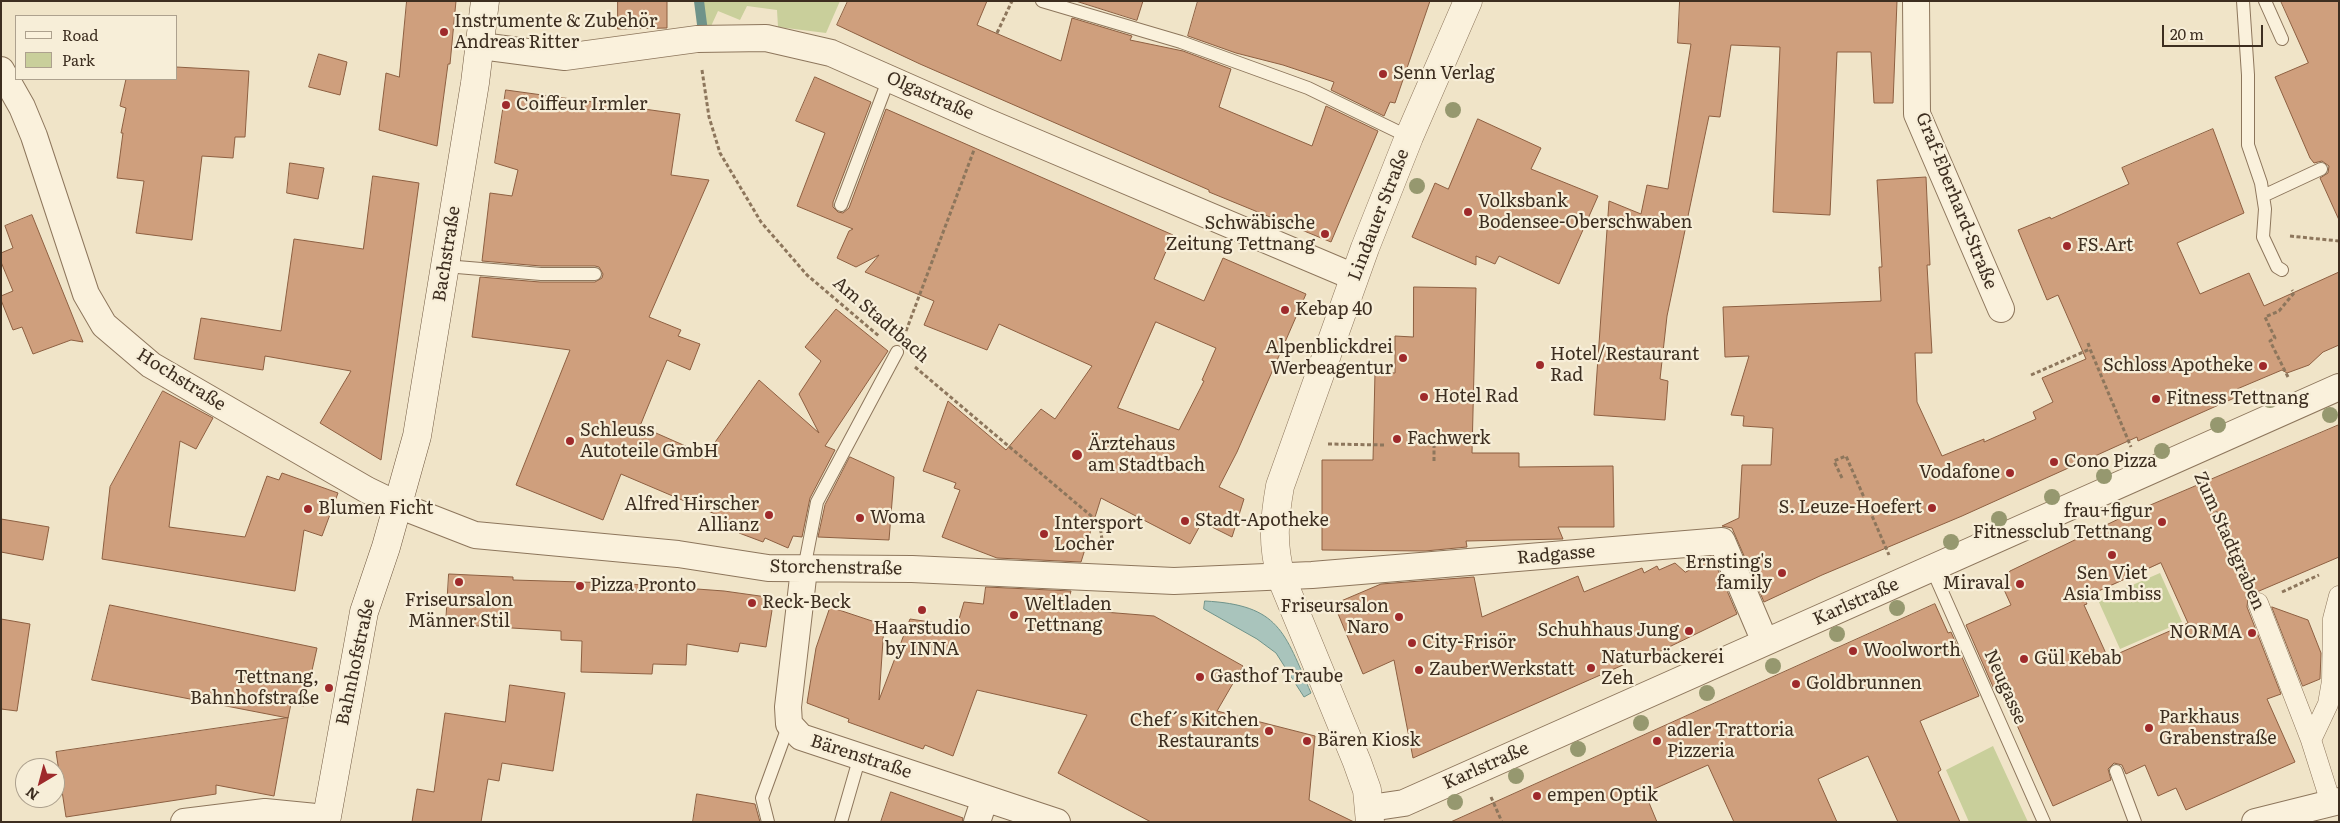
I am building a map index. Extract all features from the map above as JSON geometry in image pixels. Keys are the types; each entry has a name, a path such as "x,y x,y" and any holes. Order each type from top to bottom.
{"street":[{"name":"Bachstraße","path":"398,505 417,436 446,266 486,1"},
{"name":"Lindauer Straße","path":"1370,815 1357,762 1281,577 1274,545 1274,520 1280,486 1354,277 1409,137 1468,1"},
{"name":"Graf-Eberhard-Straße","path":"1916,1 1917,114 2001,308"},
{"name":"Olgastraße","path":"480,46 566,56 697,39 766,38 831,53 984,121 1354,277"},
{"name":"Hochstraße","path":"1,70 22,107 34,136 86,294 104,325 151,365 398,505"},
{"name":"Karlstraße","path":"1370,815 1404,803 1902,583 2339,386"},
{"name":"Storchenstraße","path":"398,505 475,535 678,554 768,568 912,569 1104,576 1174,581 1281,577"},
{"name":"Bahnhofstraße","path":"326,820 364,612 398,505"},
{"name":"Radgasse","path":"1281,577 1722,541 1765,642"},
{"name":"Bärenstraße","path":"804,569 788,707 789,724 801,737 860,756 981,810 1058,822"},
{"path":"2311,740 2328,704 2332,680 2333,619 2339,596"},
{"name":"Zum Stadtgraben","path":"2258,604 2335,802"},
{"path":"2259,821 2335,802"},
{"path":"184,822 265,812 326,820"}],"lane":[{"path":"1042,1 1181,42 1290,82 1409,137"},
{"path":"2242,1 2248,75 2248,145 2261,183 2264,202 2263,237 2277,267 2282,270"},
{"path":"2265,1 2282,39"},
{"path":"841,205 889,78"},
{"path":"2264,202 2321,169"},
{"path":"446,266 541,274 595,274"},
{"path":"804,569 817,502 897,352"},
{"name":"Neugasse","path":"1932,568 2044,822"},
{"path":"768,822 762,798 789,724"},
{"path":"841,822 860,756"},
{"path":"2116,771 2135,822"}],"path":[{"path":"997,33 1012,1"},
{"name":"Am Stadtbach","path":"697,39 709,117 720,153 761,222 807,275 1096,520 1102,532 1104,576"},
{"path":"904,336 984,121"},
{"path":"2264,202 2276,235 2339,241"},
{"path":"2282,270 2294,292 2278,311 2265,317 2275,338 2270,341 2301,404"},
{"path":"2088,343 2144,475"},
{"path":"2031,375 2090,349"},
{"path":"1434,461 1434,440 1478,438"},
{"path":"1320,444 1385,445"},
{"name":"Zum Stadtgraben","path":"2190,454 2258,604"},
{"path":"1842,478 1834,461 1846,456 1902,583"},
{"path":"1500,817 1502,822"}],"green space":[{"path":"699,1 840,1 826,33 778,27 777,10 747,6 740,20 718,11 707,35 704,34"},
{"path":"2160,573 2182,622 2120,649 2098,600"},
{"path":"1993,746 2028,822 1969,822 1946,770"}],"water":[{"path":"1205,601 1249,608 1264,616 1276,626 1294,653 1311,693 1304,697 1276,653 1257,639 1204,609"}],"building":[{"path":"407,1 456,1 450,64 448,64 437,146 379,130 386,73 399,77"},
{"path":"618,1 667,1 667,28 618,29"},
{"path":"848,1 987,1 977,25 1061,61 1072,18 1132,36 1130,40 1183,51 1231,69 1219,107 1312,146 1326,106 1378,131 1331,242 1209,192 1209,190 920,64 837,25"},
{"path":"1076,1 1143,1 1137,20"},
{"path":"1198,1 1430,1 1395,103 1390,102 1384,116 1331,90 1334,82 1283,65 1236,53 1188,36"},
{"path":"1680,1 1897,1 1893,103 1874,103 1871,52 1837,52 1830,215 1773,212 1780,47 1731,45 1720,117 1709,116 1667,316 1660,379 1668,381 1665,420 1594,415 1609,201 1641,214 1647,185 1668,189 1691,44 1678,43"},
{"path":"2281,1 2339,1 2339,220 2320,178 2328,173 2329,166 2322,161 2314,163 2310,158 2275,77 2308,63"},
{"path":"319,54 347,62 340,95 309,87"},
{"path":"178,67 249,71 245,137 235,137 233,158 202,156 192,240 136,233 144,181 117,178 123,133 121,133 126,108 120,106 126,80 178,80"},
{"path":"815,77 871,102 833,202 833,207 838,212 843,213 849,208 886,109 1173,235 1154,279 1204,301 1223,258 1306,294 1237,452 1219,487 1244,499 1232,537 1202,522 1190,544 1101,498 1081,562 997,558 942,537 960,490 954,488 956,483 923,471 948,401 1006,450 1041,409 1055,419 1092,366 999,324 987,350 924,325 934,301 865,272 879,255 856,267 837,258 849,231 853,229 797,206 825,133 796,121","holes":["1156,322 1216,348 1202,380 1204,381 1179,430 1118,408"]},
{"path":"506,90 680,114 671,175 709,180 649,317 681,330 678,336 700,344 690,370 667,360 640,426 706,455 759,380 819,433 799,394 821,361 805,347 836,309 888,351 825,446 835,450 810,498 802,537 793,536 788,548 765,538 763,542 739,533 741,529 714,517 715,514 621,474 603,520 516,485 570,350 472,337 480,277 540,282 595,282 602,278 603,274 599,267 595,266 541,266 482,261 490,193 512,196 518,170 495,163"},
{"path":"1478,119 1541,148 1531,169 1598,196 1559,284 1499,256 1495,264 1476,256 1476,265 1412,237 1435,183 1448,189"},
{"path":"2213,129 2244,213 2177,243 2200,294 2249,273 2264,306 2339,272 2339,345 2323,352 2309,365 2287,373 2282,370 2237,389 2241,395 2138,441 2137,437 1764,602 1732,528 1722,526 1739,518 1742,465 1771,465 1773,428 1743,426 1744,416 1731,415 1749,356 1725,357 1723,307 1881,301 1879,267 1882,267 1877,180 1926,177 1930,265 1927,265 1932,353 1915,353 1917,402 1942,456 1984,439 1984,442 2036,419 2033,412 2053,402 2042,378 2086,359 2058,295 2047,300 2018,230 2050,217 2051,219 2129,184 2122,168"},
{"path":"290,163 324,168 318,199 287,193"},
{"path":"373,176 419,183 381,460 320,423 351,371 265,356 263,370 194,359 201,318 281,331 294,239 363,249"},
{"path":"32,215 83,342 71,340 33,354 22,327 13,330 1,300 1,296 13,291 1,262 1,253 13,248 5,226"},
{"name":"Hotel Rad","path":"1414,287 1476,288 1472,453 1519,453 1519,467 1613,466 1614,527 1558,527 1563,539 1466,541 1467,547 1425,551 1322,550 1322,460 1373,460 1375,372 1395,373 1395,336 1413,337"},
{"path":"163,391 213,418 196,449 180,441 169,527 245,537 267,476 279,480 282,473 338,493 322,536 304,530 295,591 102,559 110,487"},
{"path":"2339,425 2339,557 2245,597 2248,598 2247,607 2281,694 2267,699 2295,762 2186,810 2176,788 2158,796 2145,765 2126,774 2122,765 2114,763 2108,769 2111,780 2053,806 2000,687 1994,689 1966,625 2011,605 2001,583 2010,571 2127,515","holes":["2161,563 2188,623 2108,658 2084,605 2087,604 2084,598"]},
{"path":"850,457 894,477 889,540 818,537 825,505"},
{"path":"1,519 49,527 43,560 1,552"},
{"path":"1713,558 1737,614 1634,664 1632,661 1413,758 1394,660 1363,674 1334,604 1381,584 1474,577 1482,617 1578,576 1584,592 1642,568 1644,573 1657,566 1659,570 1675,563 1685,572"},
{"path":"449,574 513,577 513,580 616,583 724,591 774,598 766,647 740,643 738,652 687,644 686,665 653,664 652,674 581,672 582,641 561,640 561,631 446,624"},
{"path":"986,587 1071,591 1066,609 1154,616 1243,666 1217,711 1315,736 1309,800 1354,822 1151,822 1058,773 1087,715 977,690 953,756 925,745 923,749 848,722 849,719 807,703 816,648 830,607 884,625 879,700 910,619 957,626 964,602 983,604"},
{"path":"1935,604 1948,633 1951,632 1979,696 1920,721 1941,770 1938,772 1960,822 1898,822 1868,756 1818,779 1837,822 1734,822 1708,765 1645,793 1657,822 1451,822"},
{"path":"110,605 317,648 304,706 291,704 288,718 92,680"},
{"path":"2272,607 2308,620 2321,653 2320,679 2303,686"},
{"path":"1,619 30,624 17,711 1,709"},
{"path":"510,685 565,693 553,771 502,763 499,781 488,779 481,822 412,822 417,789 434,792 445,713 505,722"},
{"path":"288,718 274,796 216,785 216,794 66,817 65,758 57,758 56,752"},
{"path":"891,792 963,818 962,822 881,822"},
{"path":"697,794 755,804 760,822 693,822"}],"waterway":[{"path":"699,1 703,32"}],"place":[{"name":"Instrumente & Zubehör Andreas Ritter","path":"444,32"},
{"name":"Senn Verlag","path":"1383,74"},
{"name":"Coiffeur Irmler","path":"506,105"},
{"name":"Volksbank Bodensee-Oberschwaben","path":"1468,212"},
{"name":"Schwäbische Zeitung Tettnang","path":"1325,234"},
{"name":"FS.Art","path":"2067,246"},
{"name":"Kebap 40","path":"1285,310"},
{"name":"Alpenblickdrei Werbeagentur","path":"1403,358"},
{"name":"Hotel/Restaurant Rad","path":"1540,365"},
{"name":"Schloss Apotheke","path":"2263,366"},
{"name":"Hotel Rad","path":"1424,397"},
{"name":"Fitness Tettnang","path":"2156,399"},
{"name":"Fachwerk","path":"1397,439"},
{"name":"Schleuss Autoteile GmbH","path":"570,441"},
{"name":"Ärztehaus am Stadtbach","path":"1077,455"},
{"name":"Cono Pizza","path":"2054,462"},
{"name":"Vodafone","path":"2010,473"},
{"name":"S. Leuze-Hoefert","path":"1932,508"},
{"name":"Blumen Ficht","path":"308,509"},
{"name":"Alfred Hirscher Allianz","path":"769,515"},
{"name":"Woma","path":"860,518"},
{"name":"Stadt-Apotheke","path":"1185,521"},
{"name":"frau+figur Fitnessclub Tettnang","path":"2162,522"},
{"name":"Intersport Locher","path":"1044,534"},
{"name":"Sen Viet Asia Imbiss","path":"2112,555"},
{"name":"Ernsting's family","path":"1782,573"},
{"name":"Friseursalon Männer Stil","path":"459,582"},
{"name":"Miraval","path":"2020,584"},
{"name":"Pizza Pronto","path":"580,586"},
{"name":"Reck-Beck","path":"752,603"},
{"name":"Haarstudio by INNA","path":"922,610"},
{"name":"Weltladen Tettnang","path":"1014,615"},
{"name":"Friseursalon Naro","path":"1399,617"},
{"name":"Schuhhaus Jung","path":"1689,631"},
{"name":"NORMA","path":"2252,633"},
{"name":"City-Frisör","path":"1412,643"},
{"name":"Woolworth","path":"1853,651"},
{"name":"Gül Kebab","path":"2024,659"},
{"name":"Naturbäckerei Zeh","path":"1591,668"},
{"name":"ZauberWerkstatt","path":"1419,670"},
{"name":"Gasthof Traube","path":"1200,677"},
{"name":"Goldbrunnen","path":"1796,684"},
{"name":"Tettnang, Bahnhofstraße","path":"329,688"},
{"name":"Parkhaus Grabenstraße","path":"2149,728"},
{"name":"Chef´s Kitchen Restaurants","path":"1269,731"},
{"name":"Bären Kiosk","path":"1307,741"},
{"name":"adler Trattoria Pizzeria","path":"1657,741"},
{"name":"empen Optik","path":"1537,796"}]}
